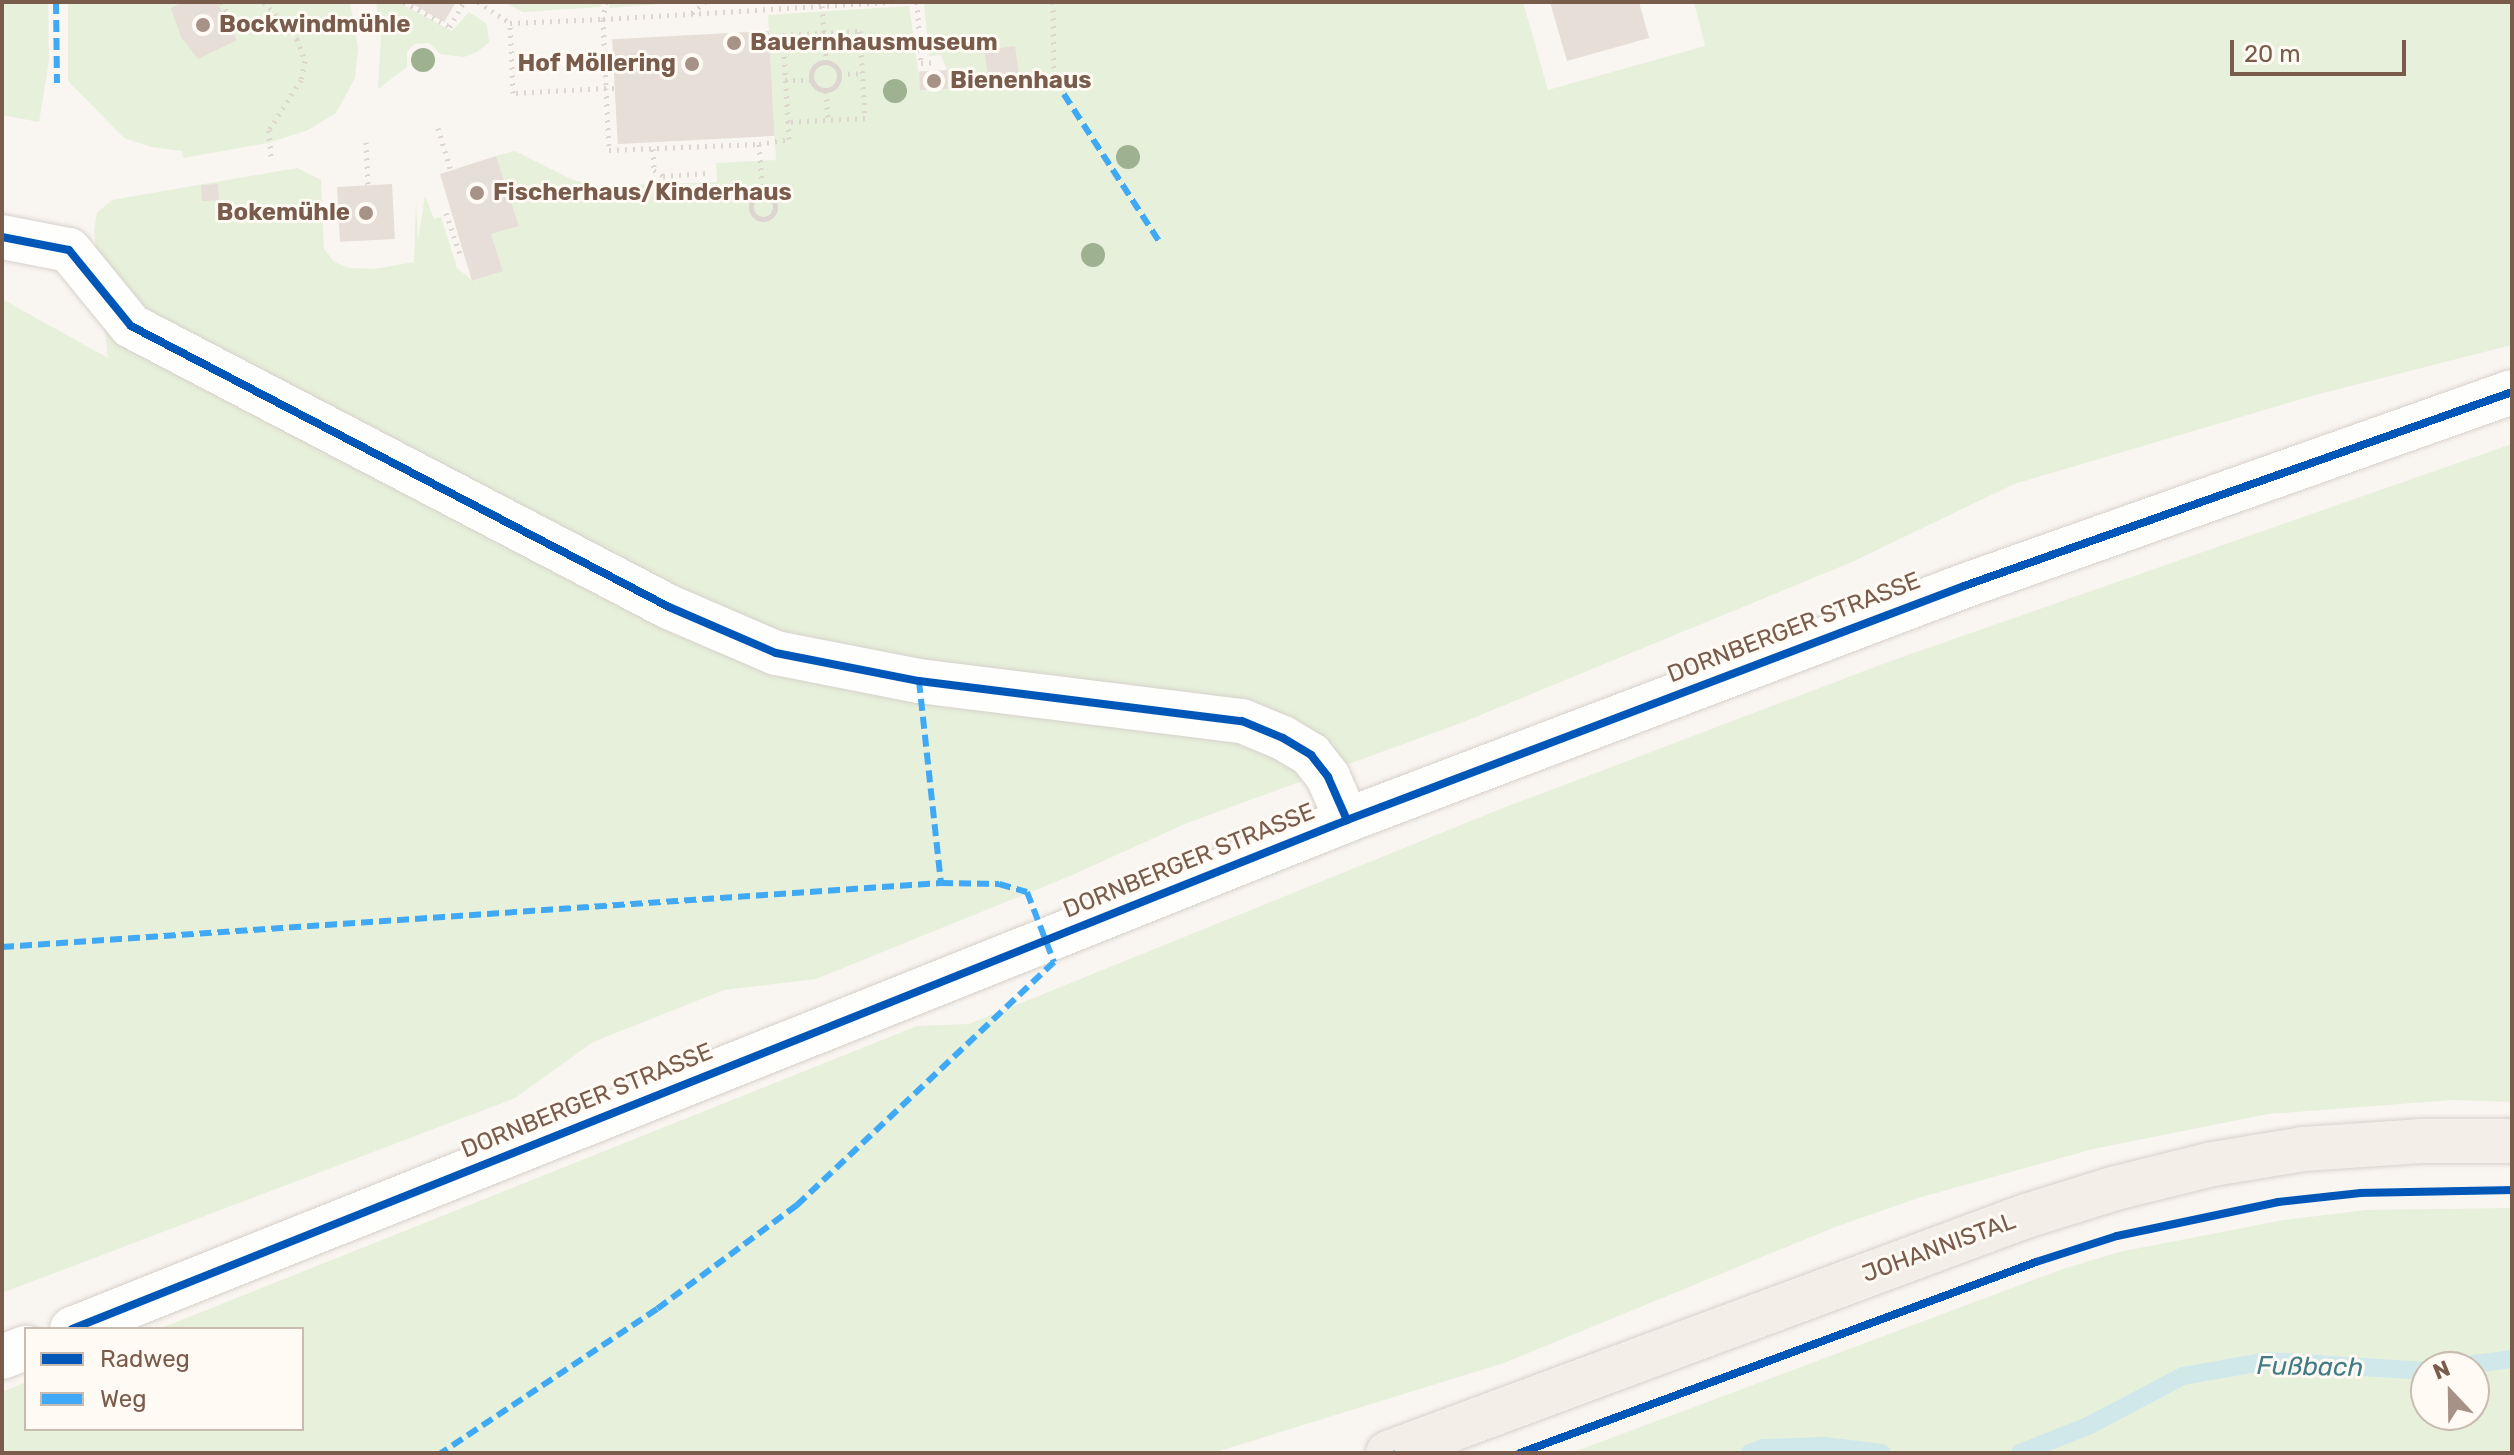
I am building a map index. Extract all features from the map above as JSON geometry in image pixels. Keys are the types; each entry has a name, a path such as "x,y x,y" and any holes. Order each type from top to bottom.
{"main road":[{"name":"JOHANNISTAL","path":"1388,1453 2026,1216 2116,1188 2213,1164 2304,1149 2422,1141 2512,1141"}],"street":[{"path":"2,237 69,250 131,326 669,607 776,653 919,681 1242,721 1283,738 1311,755 1328,777 1347,820"},
{"name":"DORNBERGER STRASSE","path":"77,1327 1347,820 1964,586 2512,392"},
{"path":"2,1357 24,1349"}],"path":[{"path":"221,2 227,12 223,14"},
{"path":"264,2 297,39 305,61 301,80 269,130 271,158"},
{"path":"404,2 450,27 464,2"},
{"path":"478,2 510,23 892,2"},
{"path":"606,2 603,19 609,150 759,144 789,139 785,80 783,35 860,31 865,118 788,122"},
{"path":"691,14 696,2"},
{"path":"691,14 705,2"},
{"path":"917,2 921,63 937,62"},
{"path":"1053,2 1054,79"},
{"path":"822,6 826,62"},
{"path":"510,23 513,93 614,88"},
{"path":"826,62 833,64 840,74 838,84 826,91 815,87 811,80 814,67 826,62"},
{"path":"840,74 863,73"},
{"path":"785,80 811,80"},
{"path":"826,91 828,120"},
{"path":"438,128 451,171"},
{"path":"366,142 368,186"},
{"path":"759,144 763,196"},
{"path":"653,149 654,170 663,176 708,173"},
{"path":"763,196 770,197 774,204 774,211 766,219 758,218 751,209 755,198 763,196"},
{"path":"446,213 461,257"}],"green space":[{"path":"2,2 48,2 49,60 39,122 2,115"},
{"path":"68,2 350,2 358,48 355,78 336,113 308,130 268,143 183,158 182,151 152,147 124,138 68,81"},
{"path":"376,2 398,2 452,31 469,12 487,24 489,42 477,52 464,57 440,54 429,43 414,44 407,52 407,67 378,89 381,36"},
{"path":"503,2 602,2 601,7 523,12"},
{"path":"610,2 685,2 609,8"},
{"path":"924,2 1523,2 1548,90 1705,46 1694,2 2512,2 2512,345 2315,395 2014,484 1852,562 1461,723 1187,823 1070,876 816,979 724,990 593,1042 515,1098 2,1293 2,299 108,358 94,230 97,213 112,200 297,168 321,180 324,249 334,262 349,268 374,269 414,262 416,202 418,240 425,196 434,219 441,217 457,268 473,281 503,271 491,234 519,226 496,156 515,151 573,180 599,186 717,182 716,163 776,160 768,15 909,6 921,91 947,89 947,70 941,55 929,56"},
{"path":"2512,444 2512,1102 2452,1100 2268,1114 2093,1149 1918,1198 1835,1227 1504,1363 1213,1453 2,1453 2,1392 24,1383 24,1431 304,1431 304,1327 164,1327 917,1026 969,1024 1498,810 1888,662"},
{"path":"2512,1208 2512,1453 1571,1453 2063,1269 2119,1252 2284,1220 2367,1210"}],"building":[{"name":"Bockwindmühle","path":"183,2 217,2 237,40 198,59 181,37 171,8"},
{"path":"409,2 456,2 444,22"},
{"path":"1550,2 1639,2 1649,38 1567,61"},
{"name":"Hof Möllering","path":"769,31 774,136 618,144 612,39"},
{"path":"1015,46 1020,82 989,86 984,50"},
{"name":"Bienenhaus","path":"947,70 948,89 920,90 919,71"},
{"name":"Fischerhaus/Kinderhaus","path":"496,156 519,226 491,234 503,271 472,281 440,174"},
{"path":"218,184 219,200 202,201 201,185"},
{"name":"Bokemühle","path":"392,184 395,239 340,242 337,187"}],"waterway":[{"name":"Fußbach","path":"2490,1362 2512,1359"},
{"name":"Fußbach","path":"2020,1453 2088,1426 2183,1376 2268,1361 2410,1370"},
{"name":"Fußbach","path":"1750,1453 1764,1448 1824,1446 1882,1453"}],"marked path":[{"path":"56,2 57,83"},
{"path":"1054,79 1160,243"},
{"path":"919,681 941,883"},
{"path":"2,947 941,883 999,884 1027,892 1054,962 797,1205 657,1309 441,1453"}],"cycle path":[{"path":"2,237 69,250 131,326 669,607 776,653 919,681 1242,721 1283,738 1311,755 1328,777 1347,820"},
{"path":"77,1327 1347,820 1964,586 2512,392"},
{"path":"1520,1453 2036,1262 2117,1236 2278,1202 2361,1193 2512,1190"}],"place":[{"name":"Bockwindmühle","path":"203,25"},
{"name":"Bauernhausmuseum","path":"734,43"},
{"name":"Hof Möllering","path":"692,64"},
{"name":"Bienenhaus","path":"934,81"},
{"name":"Fischerhaus/Kinderhaus","path":"477,193"},
{"name":"Bokemühle","path":"366,213"}]}
